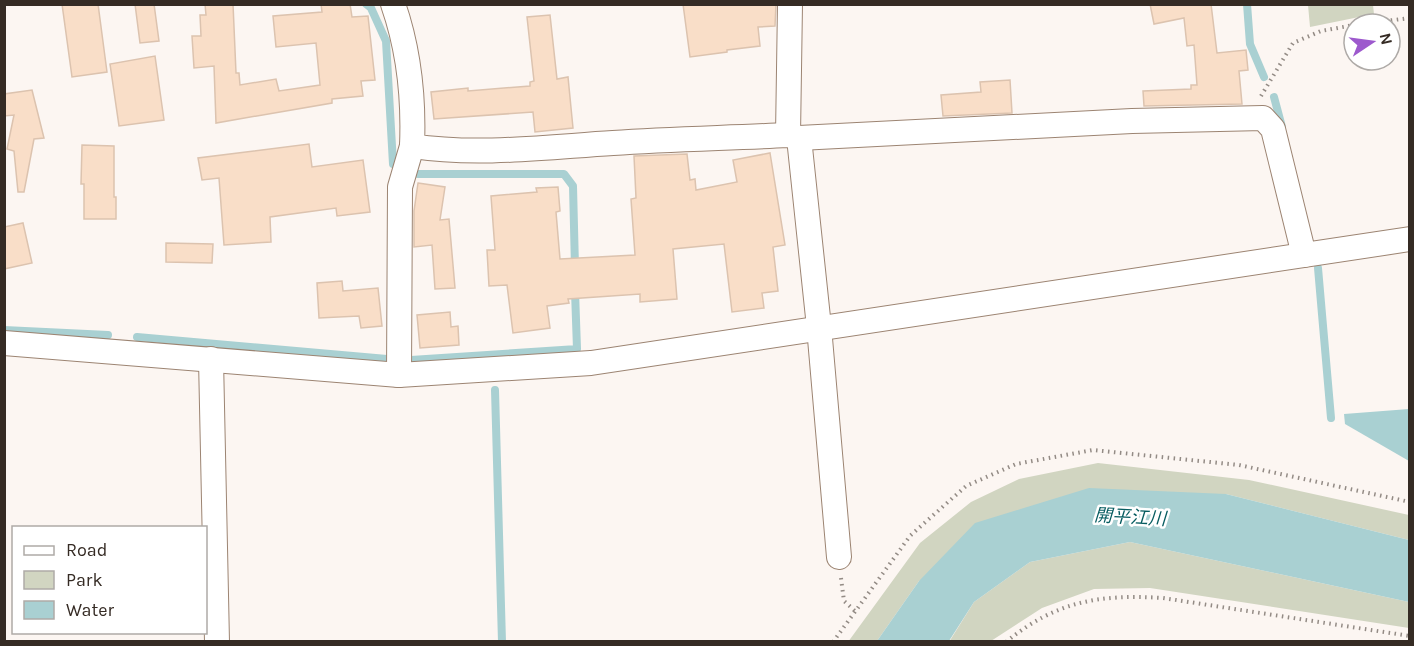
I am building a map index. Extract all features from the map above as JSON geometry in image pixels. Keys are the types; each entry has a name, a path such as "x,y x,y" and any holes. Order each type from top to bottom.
{"street":[{"path":"393,4 401,28 410,79 413,118 412,146 400,188 399,375"},
{"path":"790,4 793,137 819,327 839,557"},
{"path":"412,146 436,150 531,150 639,141 793,137 1121,121 1263,118 1272,129 1304,255"},
{"path":"4,343 399,375 591,363 1410,240"},
{"path":"211,359 218,642"}],"path":[{"path":"1263,118 1261,96 1293,43 1321,31 1342,27"},
{"path":"833,642 910,536 966,486 1016,464 1093,450 1104,451 1239,465 1410,502"},
{"path":"839,557 844,601 855,611"},
{"path":"1006,642 1027,625 1058,609 1095,600 1130,596 1163,597 1410,636"}],"green space":[{"path":"1308,5 1373,5 1374,12 1342,12 1342,20 1310,27"},
{"path":"1098,463 1249,480 1409,515 1409,540 1226,494 919,581 877,641 848,642 920,543 971,502 1019,479"},
{"path":"1130,542 1409,602 1409,628 1150,588 1094,589 1042,608 991,641 949,642 974,602 1030,562"}],"water":[{"path":"1409,409 1409,461 1345,424 1344,414"},
{"name":"開平江川","path":"1089,488 1226,494 1409,540 1409,602 1130,542 1030,562 974,602 949,641 877,641 919,581 975,523"}],"building":[{"path":"62,4 98,4 107,72 72,77"},
{"path":"135,4 154,4 159,41 140,43"},
{"path":"205,4 233,4 236,73 239,73 240,85 276,79 279,91 320,85 316,43 276,47 273,16 322,12 321,4 350,4 352,17 368,16 375,80 361,81 363,96 332,99 332,103 216,123 214,66 194,68 192,36 201,36 200,15 206,15"},
{"path":"683,4 776,4 775,26 758,27 760,46 690,57"},
{"path":"1150,4 1211,4 1217,53 1246,50 1248,70 1239,71 1242,104 1144,106 1143,91 1191,89 1191,85 1197,85 1194,45 1187,46 1184,18 1154,24"},
{"path":"550,15 557,79 568,77 573,128 535,132 533,112 434,119 431,92 530,86 530,82 534,81 527,17"},
{"path":"155,56 164,120 119,126 110,64"},
{"path":"1010,80 1012,113 943,116 941,95 981,92 980,82"},
{"path":"32,90 44,138 34,139 24,192 18,192 14,151 7,149 14,115 4,116 4,94"},
{"path":"309,144 312,167 363,160 370,212 337,216 336,208 270,217 271,242 224,245 219,178 202,180 198,158"},
{"path":"82,145 114,146 116,219 84,219 84,184 81,184"},
{"path":"770,153 785,245 773,247 778,291 762,293 764,308 732,312 724,244 673,249 677,299 640,302 640,294 568,299 569,303 547,306 550,328 513,333 507,285 489,286 487,250 495,250 491,196 537,192 536,188 558,187 560,211 556,212 560,259 635,255 631,199 636,198 634,156 687,154 690,180 695,179 696,190 737,182 733,160"},
{"path":"418,183 445,187 440,220 449,219 455,288 435,289 432,245 414,247 414,211"},
{"path":"23,223 32,263 4,269 4,227"},
{"path":"166,243 213,244 212,263 166,262"},
{"path":"342,281 343,291 378,288 382,326 361,328 359,316 319,318 317,283"},
{"path":"450,312 451,327 458,326 459,345 420,348 417,315"}],"waterway":[{"path":"366,4 371,8 386,41 393,164"},
{"path":"1247,4 1250,44 1264,77"},
{"path":"1274,97 1282,127"},
{"path":"418,174 564,174 573,186 575,267"},
{"path":"1318,268 1331,418"},
{"path":"411,360 577,349 575,291"},
{"path":"4,330 108,335"},
{"path":"137,337 387,359"},
{"path":"495,390 502,642"}]}
